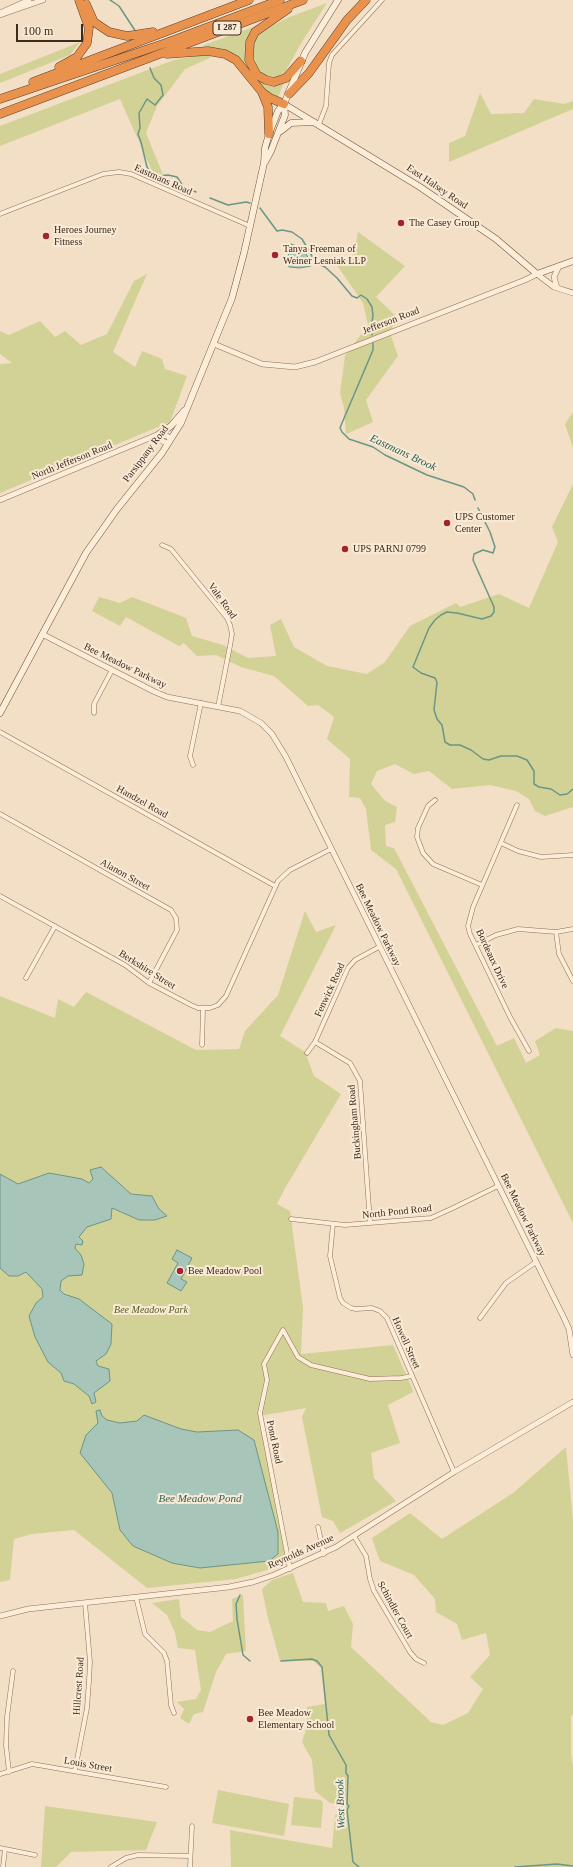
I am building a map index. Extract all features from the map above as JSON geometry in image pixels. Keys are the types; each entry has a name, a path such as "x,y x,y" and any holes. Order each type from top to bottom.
{"highway":[{"name":"I 287","path":"0,97 40,80 249,0"},
{"path":"0,97 166,43 280,0"},
{"name":"I 287","path":"0,114 303,0"},
{"path":"301,61 286,78 278,82 270,82 260,78 254,71 248,54 250,42 256,32 303,0"},
{"path":"289,94 309,73 347,20 366,0"},
{"path":"84,1 92,20 97,26 109,32 121,35 142,35 191,22"},
{"path":"40,80 48,72 77,57 85,48 88,40 89,28 84,1"},
{"path":"151,56 198,50 225,54 240,64 262,92 270,98 284,104"},
{"path":"262,92 268,107 273,135"}],"main road":[{"name":"Parsippany Road","path":"0,713 72,577 101,530 170,442 181,423 232,298 264,163 265,148 273,135 278,111 284,104 289,94 301,61 338,0"},
{"name":"East Halsey Road","path":"284,104 318,123 439,199 496,239 537,274"},
{"path":"273,135 291,123 303,121 318,123"},
{"name":"Jefferson Road","path":"537,274 573,261"},
{"path":"158,434 174,422 189,403"}],"street":[{"path":"0,14 29,0"},
{"path":"0,14 43,0"},
{"path":"318,123 326,106 329,63 332,54 382,0"},
{"name":"Eastmans Road","path":"0,214 103,174 119,172 131,174 250,226"},
{"path":"557,288 554,277 559,266"},
{"name":"East Halsey Road","path":"537,274 557,288 573,293"},
{"name":"Jefferson Road","path":"214,344 262,364 283,367 304,365 525,280 537,274"},
{"path":"158,434 167,436 170,442"},
{"name":"North Jefferson Road","path":"0,500 158,434"},
{"path":"150,438 170,442"},
{"name":"Vale Road","path":"162,545 171,549 227,618 230,625 232,634 218,707"},
{"name":"Bee Meadow Parkway","path":"42,634 167,697 246,714 261,723 272,734 331,849 536,1262 566,1324 573,1355"},
{"path":"94,713 94,704 112,670"},
{"path":"193,765 190,756 201,704"},
{"name":"Handzel Road","path":"0,732 275,886"},
{"path":"435,800 428,806 418,828 417,836 423,853 433,864 482,885"},
{"name":"Bordeaux Drive","path":"518,805 482,885 469,920 470,934 510,1017 530,1051"},
{"name":"Alanon Street","path":"0,814 171,910 176,918 177,930 149,983"},
{"path":"501,843 524,853 541,857 573,855"},
{"path":"202,1044 203,1008 218,1004 226,996 275,886 290,870 331,849"},
{"name":"Berkshire Street","path":"0,896 125,965 149,983 191,1005 203,1008"},
{"path":"26,978 55,926"},
{"path":"476,945 496,935 518,929 556,932 573,929"},
{"path":"556,932 559,954 573,982"},
{"name":"Fenwick Road","path":"308,1053 348,968 355,960 379,947"},
{"name":"Buckingham Road","path":"314,1042 350,1063 360,1081 370,1223"},
{"name":"North Pond Road","path":"291,1219 345,1225 431,1218 498,1186"},
{"name":"Howell Street","path":"333,1224 330,1256 340,1298 343,1303 350,1308 360,1310 372,1308 383,1313 389,1322 454,1472"},
{"path":"480,1318 506,1283 536,1262"},
{"name":"Pond Road","path":"290,1568 260,1413 267,1380 264,1364 283,1330 298,1357 311,1366 370,1379 412,1376"},
{"name":"Reynolds Avenue","path":"0,1616 28,1609 244,1584 290,1568 324,1554 454,1472 573,1402"},
{"path":"318,1528 324,1554"},
{"name":"Schindler Court","path":"354,1536 366,1556 370,1579 374,1591 410,1652 416,1659 424,1663"},
{"path":"136,1597 145,1634 164,1653 167,1661 171,1705 174,1713"},
{"name":"Hillcrest Road","path":"75,1770 87,1708 89,1681 89,1648 85,1603"},
{"path":"9,1772 6,1745 6,1724 13,1671"},
{"name":"Louis Street","path":"0,1774 32,1764 75,1770 166,1787"},
{"path":"190,1867 192,1826"},
{"path":"3,1867 2,1848 35,1855"},
{"path":"111,1867 126,1858 138,1855 190,1856"}],"green space":[{"path":"327,3 303,40 285,72 280,77 273,78 260,72 252,59 252,47 257,34 287,18"},
{"path":"258,25 248,39 255,75 284,82 278,98 267,93 243,62 213,48 204,47 204,45"},
{"path":"80,42 70,55 0,83 0,74"},
{"path":"204,54 212,57 185,69 157,106 146,133 163,175 152,171 120,99 0,146 0,126 174,60"},
{"path":"480,93 491,114 524,113 534,99 564,104 573,101 573,109 449,162 449,143 465,136"},
{"path":"358,232 405,266 376,297 401,321 393,324 391,336 398,356 366,400 373,422 346,434 344,408 340,393 345,356 368,325 363,303 336,264 354,254"},
{"path":"147,274 113,352 135,367 142,351 162,359 165,369 187,376 170,422 0,493 0,364 12,363 0,354 0,331 9,335 40,321 55,337 65,331 81,345 107,334 134,281"},
{"path":"573,412 573,448 565,424"},
{"path":"573,484 573,807 545,816 535,811 529,799 516,791 490,785 452,789 429,771 414,774 395,764 377,771 371,784 385,801 397,807 395,822 385,825 386,846 394,848 497,1046 514,1038 526,1063 540,1055 535,1041 556,1028 573,1031 573,1223 396,869 371,850 366,809 360,798 349,797 350,759 327,739 334,717 318,705 308,706 274,676 241,667 216,655 197,656 184,643 179,646 126,617 120,626 92,611 99,597 120,603 132,597 186,618 192,636 223,645 248,658 276,656 270,625 281,619 294,647 327,666 367,674 385,662 410,626 456,603 460,607 499,594 529,608 558,542 552,527"},
{"name":"Bee Meadow Park","path":"305,911 316,932 336,925 280,1036 305,1052 314,1076 341,1094 277,1204 290,1211 303,1308 301,1354 393,1345 412,1388 413,1392 388,1405 400,1443 371,1453 374,1478 396,1501 340,1533 333,1521 322,1517 302,1417 306,1408 259,1416 285,1549 284,1565 236,1579 147,1588 74,1530 32,1534 14,1539 10,1580 0,1582 0,996 55,1018 58,999 74,1007 86,992 196,1050 239,1049 245,1031 278,995"},
{"path":"566,1447 573,1521 573,1714 571,1717 571,1754 573,1766 573,1867 231,1867 230,1830 332,1848 335,1815 343,1812 341,1804 330,1803 315,1791 312,1760 302,1742 307,1726 307,1707 325,1704 321,1668 313,1661 280,1661 267,1614 262,1589 272,1580 293,1573 303,1602 326,1603 328,1611 344,1606 353,1624 351,1647 431,1722 443,1725 468,1713 483,1689 470,1677 490,1655 486,1633 462,1640 457,1624 436,1612 435,1599 414,1575 380,1561 372,1538 410,1513 442,1539 513,1493"},
{"path":"243,1595 246,1651 226,1654 216,1672 203,1712 194,1714 189,1724 180,1718 184,1709 177,1702 196,1699 201,1690 195,1650 178,1648 175,1633 167,1615 152,1603 179,1599 181,1617 197,1630 210,1632 233,1621 232,1599"},
{"path":"218,1790 289,1804 284,1836 212,1823"},
{"path":"294,1797 321,1800 323,1803 321,1828 291,1825"},
{"path":"45,1806 157,1822 146,1850 71,1852 56,1867 41,1867"}],"water":[{"path":"291,244 299,247 306,253 311,266 300,268 289,267 287,261"},
{"path":"101,1167 131,1194 152,1196 159,1209 167,1216 155,1220 139,1220 112,1208 111,1219 87,1227 79,1237 83,1241 82,1245 76,1244 75,1248 81,1255 84,1264 82,1275 68,1276 61,1281 60,1290 64,1294 79,1299 112,1324 111,1344 106,1354 96,1361 98,1366 109,1369 110,1381 94,1393 96,1402 92,1404 89,1396 74,1384 64,1381 61,1373 48,1362 35,1337 29,1316 36,1303 43,1297 42,1289 26,1272 18,1276 9,1276 0,1268 0,1174 18,1184 49,1173 82,1179 89,1183 93,1179 90,1170"},
{"name":"Bee Meadow Pool","path":"177,1250 192,1258 181,1279 187,1282 181,1291 167,1283 178,1263 172,1259"},
{"name":"Bee Meadow Pond","path":"100,1410 102,1416 107,1420 120,1423 137,1421 144,1415 181,1429 197,1432 238,1430 254,1440 278,1532 278,1554 269,1561 200,1568 172,1563 133,1546 120,1530 112,1493 80,1453 86,1435 98,1423 96,1411"}],"waterway":[{"name":"Eastmans Brook","path":"110,0 119,6 136,32"},
{"name":"Eastmans Brook","path":"150,68 154,78 161,85 163,95 155,105 147,99 139,113 140,128 138,134 147,167 151,173 158,176 168,175 177,177 183,186 196,192"},
{"name":"Eastmans Brook","path":"210,198 228,205 246,202 250,203"},
{"name":"Eastmans Brook","path":"260,208 277,231 282,230 292,232 302,239 316,263 325,267 337,278 352,296 357,298 361,295 367,299 372,307 372,335"},
{"name":"Eastmans Brook","path":"373,343 373,350 340,428 342,432 349,439 373,447 385,455 427,475 464,487 473,494 475,500"},
{"name":"Eastmans Brook","path":"478,508 490,532 495,547 493,553 483,550 474,554 473,560 494,607 494,612 491,616 482,619 447,612 441,615 429,628 413,667 421,673 435,678 437,682 434,710 437,719 442,725 445,742 450,745 460,745 471,750 483,759 489,760 501,756 517,756 527,760 534,771 534,784 539,787 551,789 560,795 567,794 573,789"},
{"name":"West Brook","path":"240,1595 236,1604 237,1619 243,1655 250,1661"},
{"name":"West Brook","path":"281,1661 312,1659 317,1661 322,1667 329,1735 346,1765 346,1773 348,1776 347,1804 349,1806 347,1810 353,1862 359,1867"},
{"name":"West Brook","path":"515,1867 557,1864 573,1866"}],"place":[{"name":"The Casey Group","path":"401,223"},
{"name":"Heroes Journey Fitness","path":"46,236"},
{"name":"Tanya Freeman of Weiner Lesniak LLP","path":"275,255"},
{"name":"UPS Customer Center","path":"447,523"},
{"name":"UPS PARNJ 0799","path":"345,549"},
{"name":"Bee Meadow Pool","path":"180,1271"},
{"name":"Bee Meadow Elementary School","path":"250,1719"}]}
